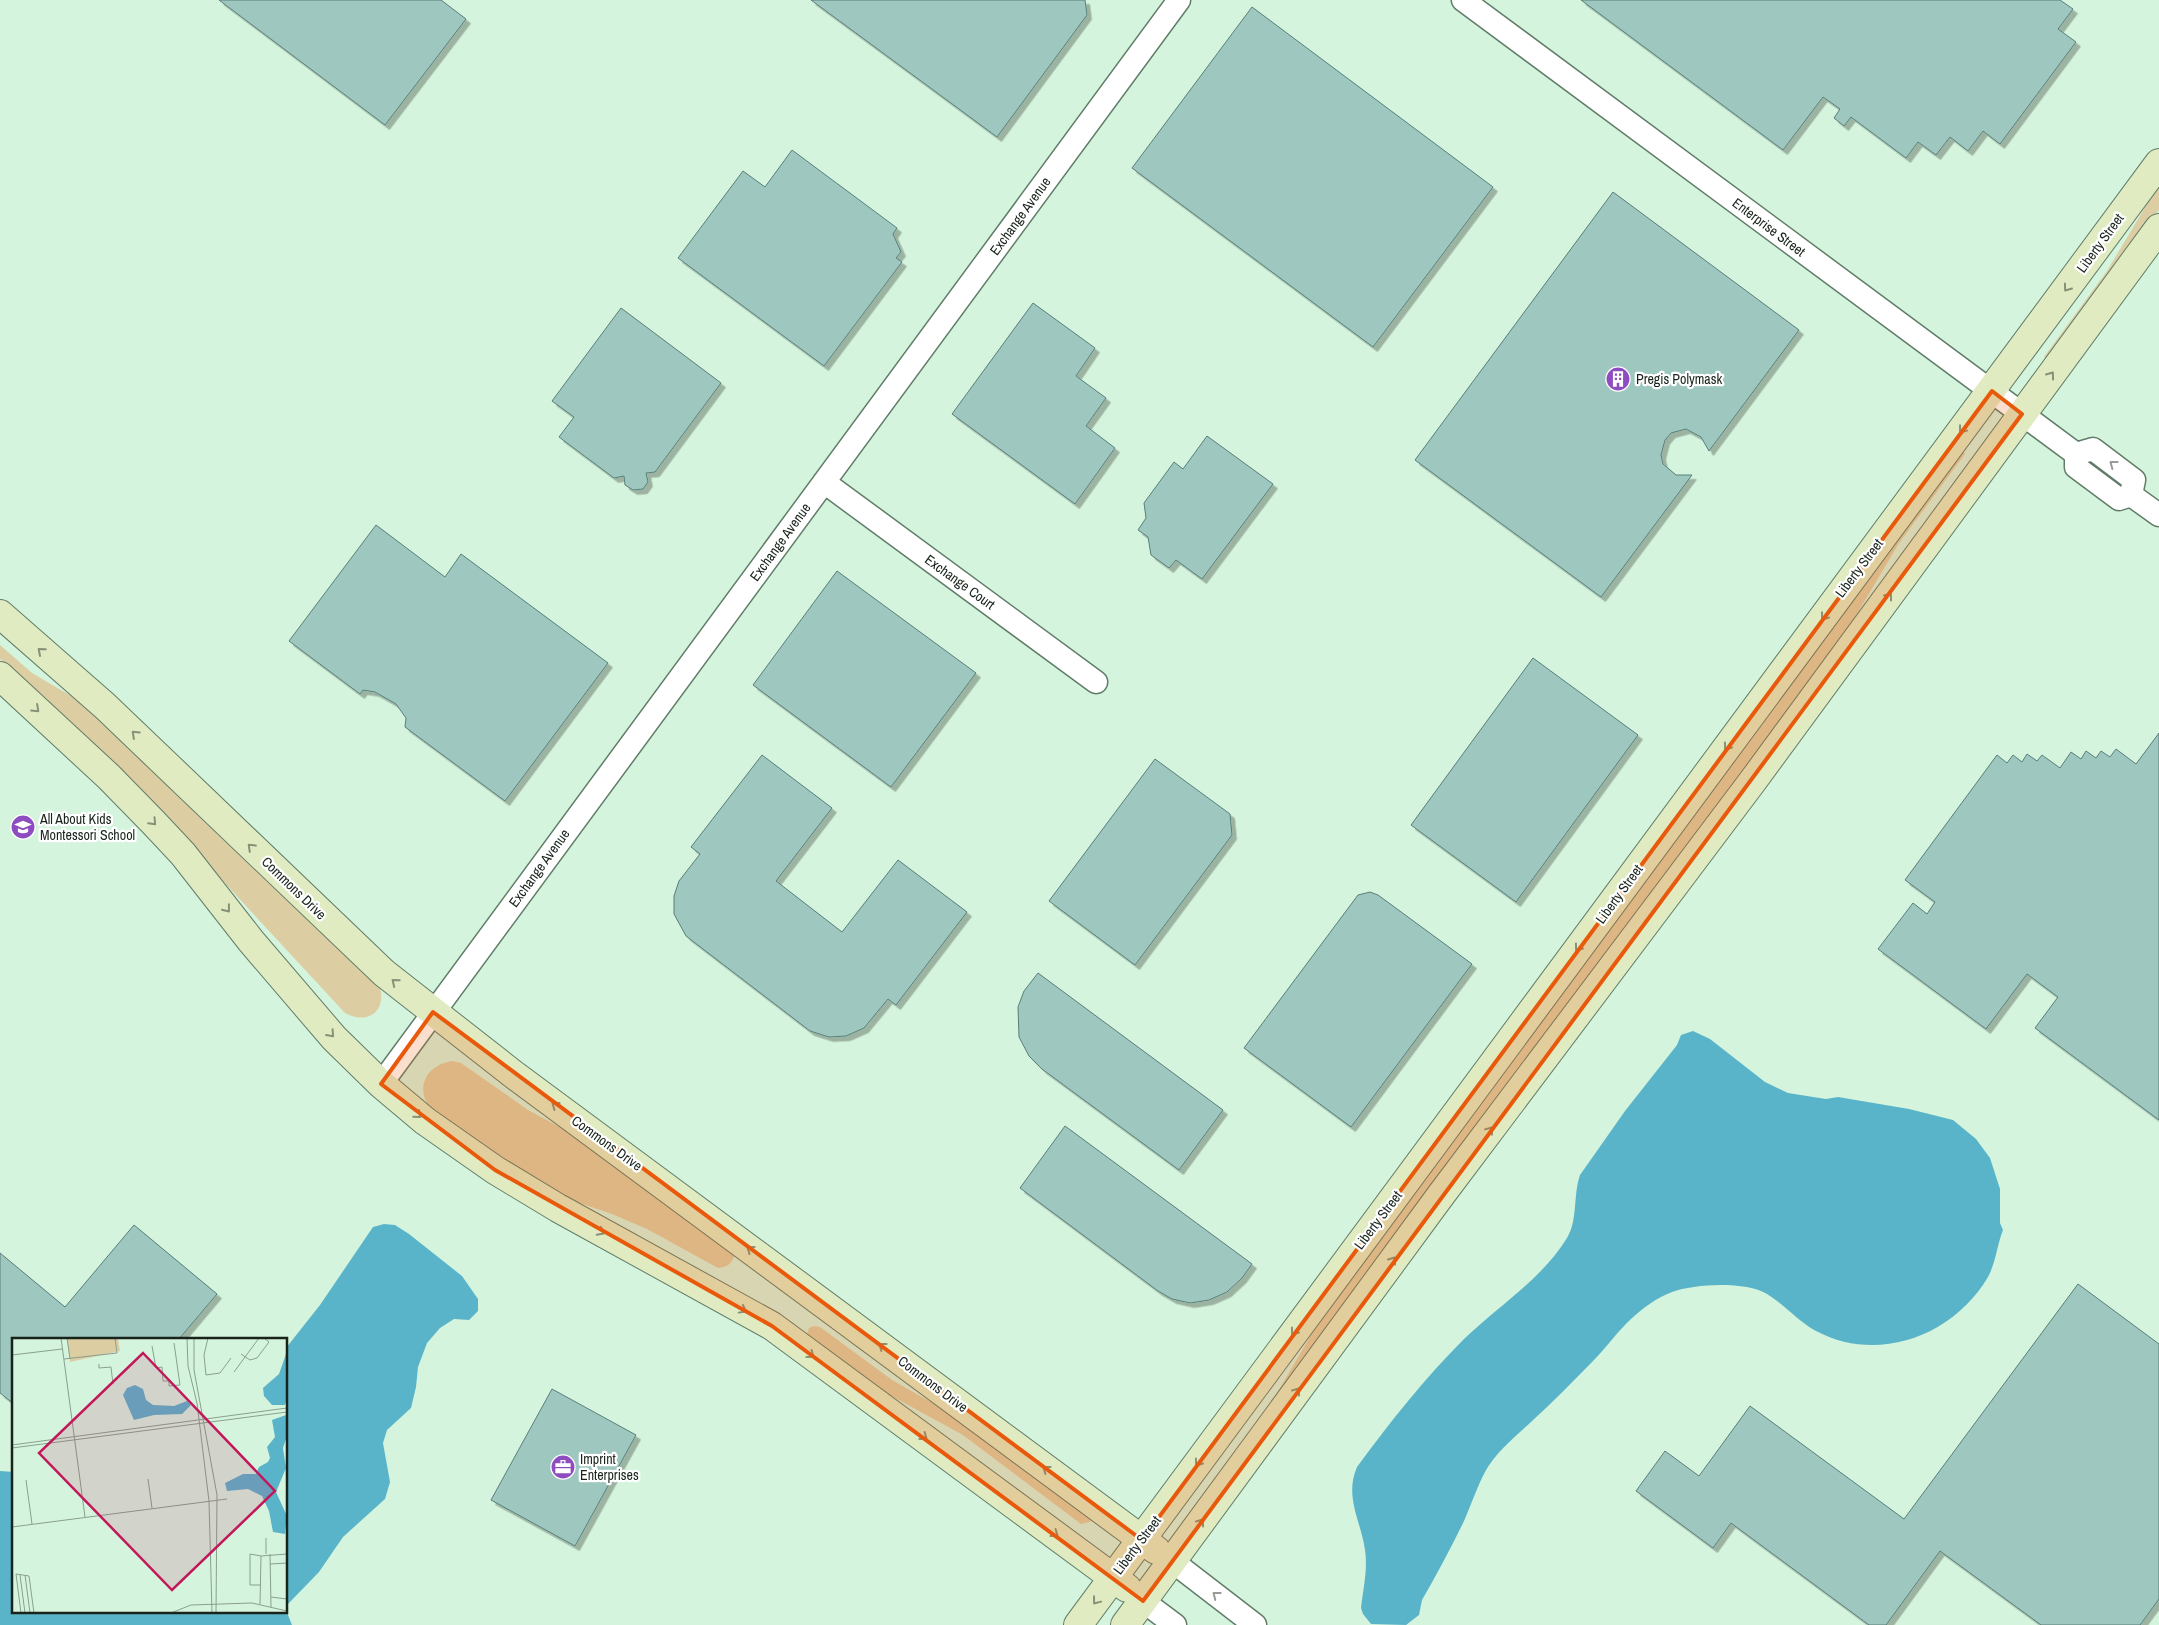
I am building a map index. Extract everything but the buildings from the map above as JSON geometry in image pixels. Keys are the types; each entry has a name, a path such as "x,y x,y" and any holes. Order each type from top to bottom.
{"street":[{"name":"Exchange Avenue","path":"381,1084 1179,0"},
{"name":"Enterprise Street","path":"1463,0 2076,454 2076,467 2119,499 2132,495 2159,515"},
{"name":"Liberty Street","path":"1078,1625 2159,163"},
{"path":"1124,1625 1441,1195 1758,774 2159,228"},
{"name":"Exchange Court","path":"824,482 1096,682"},
{"name":"Commons Drive","path":"0,614 105,706 356,947 433,1012 513,1074 1172,1561 1254,1625"},
{"path":"0,676 109,777 183,854 290,988 334,1038 381,1084 452,1142 494,1170 558,1208 772,1326 1113,1577 1175,1625"}],"highlighted area":[{"path":"1992,391 2022,414 1143,1601 772,1326 495,1170 381,1084 433,1012 1142,1540"}],"shaded area":[{"path":"2159,184 2159,210 2048,361 2044,357 2107,271"},
{"path":"1962,449 1965,454 1899,543 1839,644 1188,1523 1184,1520 1273,1400 1331,1301"},
{"path":"0,645 32,673 83,703 379,984 381,1001 379,1008 369,1016 362,1018 345,1013 209,866 0,659"},
{"path":"452,1061 461,1063 528,1110 591,1144 735,1255 732,1261 727,1266 718,1268 647,1229 612,1214 568,1199 499,1159 429,1107 425,1099 423,1091 426,1077 436,1067"},
{"path":"814,1326 820,1327 892,1380 973,1426 1092,1518 1090,1522 1081,1524 963,1435 888,1394 810,1338 807,1334 809,1328"}],"water":[{"path":"1693,1031 1710,1039 1765,1082 1788,1093 1826,1099 1838,1097 1909,1109 1953,1120 1976,1139 1990,1158 2000,1189 2000,1223 2003,1230 1988,1277 1973,1298 1955,1315 1935,1329 1912,1338 1888,1344 1864,1345 1840,1341 1809,1327 1767,1294 1746,1287 1720,1285 1693,1287 1661,1297 1631,1319 1593,1361 1494,1458 1479,1484 1464,1521 1444,1561 1422,1600 1419,1615 1406,1625 1371,1624 1361,1608 1366,1557 1352,1489 1357,1467 1408,1401 1449,1354 1477,1327 1519,1292 1557,1253 1567,1238 1573,1223 1580,1175 1625,1111 1677,1045 1681,1035"},
{"path":"384,1224 395,1225 462,1276 478,1299 478,1311 469,1320 454,1319 440,1328 427,1343 418,1367 411,1408 387,1430 383,1443 390,1482 385,1499 343,1537 319,1572 288,1604 288,1345 320,1305 373,1227"},
{"path":"0,1471 12,1472 12,1612 288,1612 292,1625 0,1625"}],"place":[{"name":"Pregis Polymask","path":"1618,379"},
{"name":"All About Kids Montessori School","path":"23,827"},
{"name":"Imprint Enterprises","path":"563,1467"}]}
